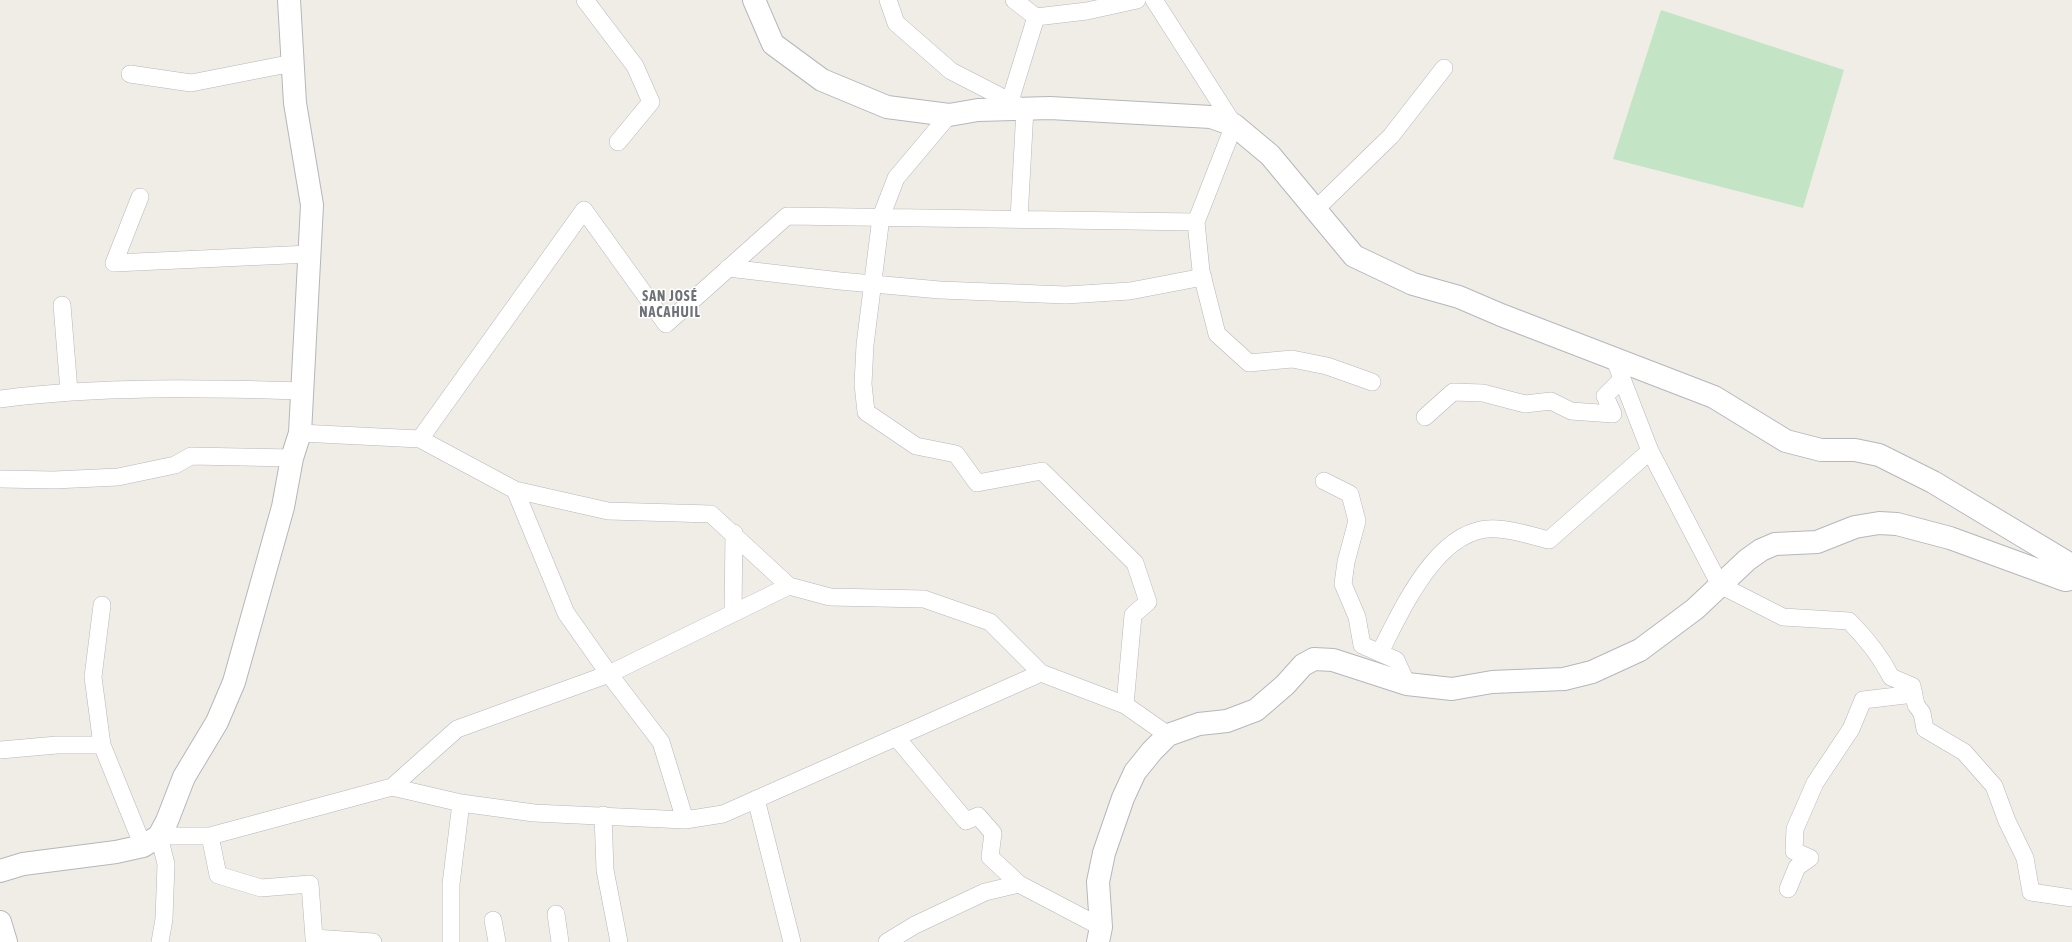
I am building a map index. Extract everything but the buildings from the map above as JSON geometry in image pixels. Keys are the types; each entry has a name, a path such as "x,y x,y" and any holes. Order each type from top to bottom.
{"street":[{"path":"151,841 168,820 184,777 217,722 234,682 283,507 292,458 300,433 312,205 295,103 289,0"},
{"path":"585,0 635,66 651,102 618,142"},
{"path":"754,0 773,44 822,80 887,107 949,116 978,110 1017,105 1211,116 1234,125"},
{"path":"888,0 896,23 952,71 1017,105"},
{"path":"1014,0 1036,17 1087,11 1137,0"},
{"path":"1154,0 1234,125 1270,155 1354,256 1414,284 1459,297 1501,315 1714,397 1786,441 1821,450 1855,450 1879,455 1933,482 2066,562 2072,569"},
{"path":"1019,219 1017,105 1036,17"},
{"path":"130,74 191,83 293,63"},
{"path":"1315,210 1391,136 1444,68"},
{"path":"949,116 896,178 881,217 872,284 863,384 866,412 916,446 956,454 977,483 1042,471 1135,563 1148,602 1133,615 1125,705"},
{"path":"1234,125 1196,222 1203,278 1217,334 1249,363 1292,359 1327,366 1372,382"},
{"path":"140,197 114,263 310,254"},
{"path":"420,440 584,210 666,324 787,216 1196,222"},
{"path":"728,268 940,290 1066,295 1130,291 1203,278"},
{"path":"62,305 69,391"},
{"path":"1614,358 1650,451 1720,585 1783,617 1849,621 1868,640 1883,660 1891,677 1912,686 1916,705 1922,713 1925,729 1964,752 1994,786 2006,820 2025,858 2031,892 2072,898"},
{"path":"1425,417 1453,392 1483,393 1525,404 1551,402 1571,411 1613,414 1606,396 1622,379"},
{"path":"0,399 69,391 198,388 302,391"},
{"path":"300,433 420,440 515,490 608,511 711,514 789,586 830,597 924,599 990,622 1041,673 1125,705 1168,735"},
{"path":"1380,652 1415,586 1448,546 1472,532 1497,528 1549,540 1650,451"},
{"path":"0,479 54,480 118,477 175,465 191,456 292,458"},
{"path":"1324,481 1350,494 1357,521 1346,562 1343,584 1357,617 1362,645 1396,660 1406,684"},
{"path":"515,490 566,613 609,674 661,742 685,820"},
{"path":"1099,934 1098,882 1104,853 1118,812 1135,772 1152,751 1168,735 1199,724 1227,721 1256,710 1285,685 1303,665 1314,658 1333,660 1406,684 1452,689 1492,682 1564,679 1592,672 1640,650 1695,609 1747,560 1761,550 1775,544 1817,542 1855,527 1879,523 1897,524 1950,538 2065,580 2072,579"},
{"path":"733,613 734,534"},
{"path":"0,871 23,864 116,852 151,841 210,836 392,786 457,729 609,674 789,586"},
{"path":"102,605 93,677 102,745 151,841 166,864 164,919 160,942"},
{"path":"392,786 461,803 534,813 685,820 723,814 1041,673"},
{"path":"1788,889 1797,867 1810,858 1794,851 1795,829 1815,783 1851,729 1863,700 1891,677"},
{"path":"1863,700 1914,694"},
{"path":"896,737 966,821 978,816 993,833 990,857 1019,884 1099,934"},
{"path":"0,750 57,745 102,745"},
{"path":"756,799 792,942"},
{"path":"450,942 451,884 461,803"},
{"path":"603,816 605,870 619,942"},
{"path":"210,836 218,875 261,888 310,884 314,938 373,942"},
{"path":"887,942 915,925 985,892 1019,884"},
{"path":"556,914 560,942"},
{"path":"493,920 497,942"},
{"path":"0,922 6,942"}],"green space":[{"path":"1661,10 1844,70 1803,208 1613,159"}],"district":[{"name":"SAN JOSÉ NACAHUIL","path":"670,306"}]}
